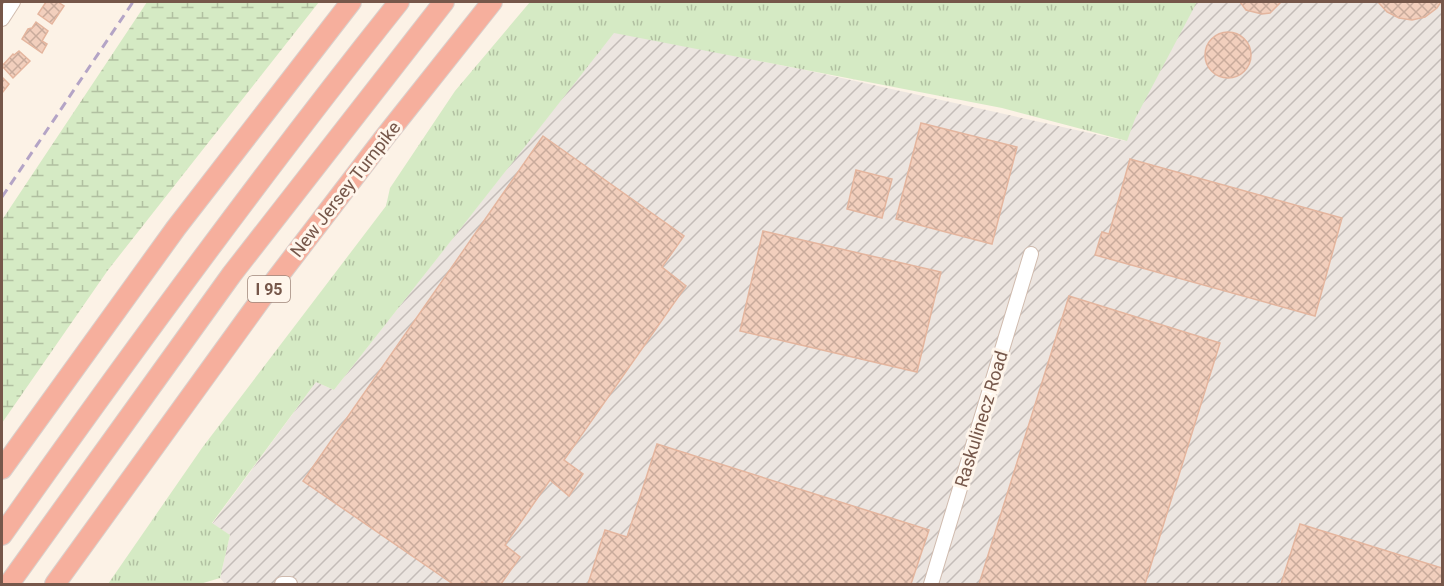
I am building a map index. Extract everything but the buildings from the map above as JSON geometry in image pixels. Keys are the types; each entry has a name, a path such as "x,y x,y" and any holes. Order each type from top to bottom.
{"highway":[{"path":"2,469 176,228 351,2"},
{"path":"2,535 102,393 304,123 399,2"},
{"name":"New Jersey Turnpike","path":"9,585 232,274 444,2"},
{"name":"New Jersey Turnpike","path":"55,585 264,295 492,2"}],"street":[{"path":"2,19 13,2"},
{"name":"Raskulinecz Road","path":"931,585 1031,254"},
{"path":"282,585 291,585"}],"shaded area":[{"path":"888,2 1442,2 1442,584 225,584 220,578 230,535 212,524 316,382 334,390 614,32 810,71 1126,141"}],"green space":[{"path":"147,2 319,2 108,270 2,423 2,220"},
{"path":"530,2 1197,2 1135,119 1127,141 1002,108 614,33 334,390 316,382 212,523 230,535 220,578 200,584 108,584 202,448 386,206 390,188 455,91"}],"railway":[{"path":"2,197 133,2"}]}
